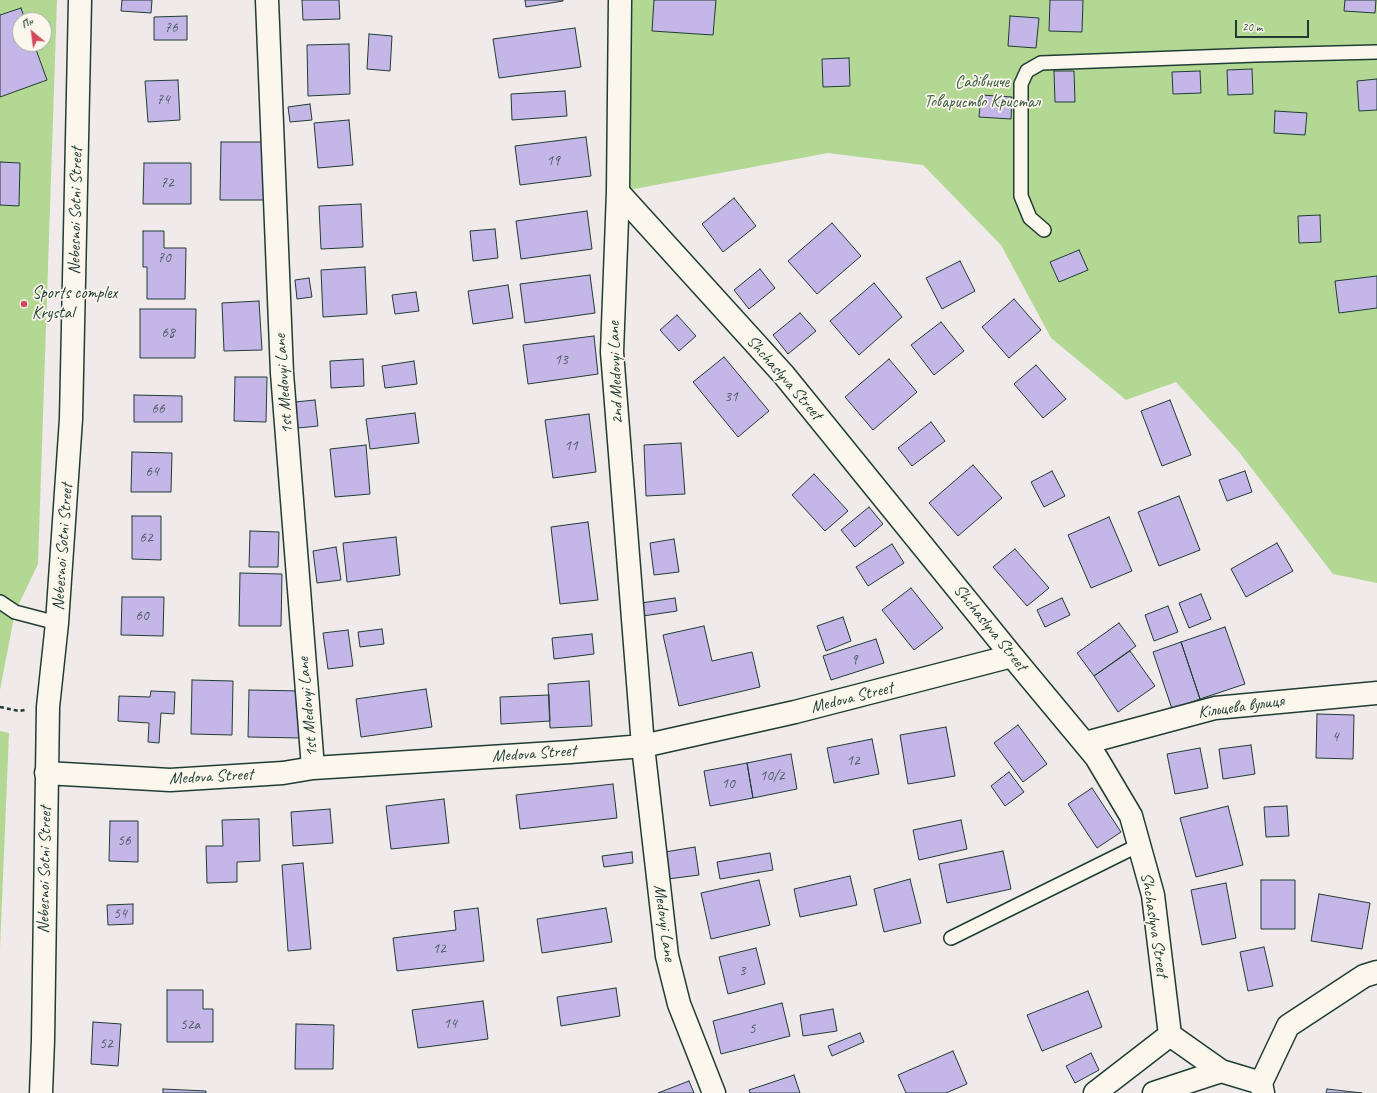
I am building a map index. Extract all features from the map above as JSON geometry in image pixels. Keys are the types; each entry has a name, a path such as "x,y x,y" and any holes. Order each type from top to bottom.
{"street":[{"name":"Nebesnoi Sotni Street","path":"41,1093 48,707 57,623 71,419 80,0"},
{"name":"1st Medovyi Lane","path":"268,0 282,373 313,768"},
{"name":"2nd Medovyi Lane","path":"620,0 618,192 612,352 643,746"},
{"name":"Shchaslyva Street","path":"618,192 784,375 1096,757 1131,816 1153,894 1170,1035"},
{"name":"Medova Street","path":"46,773 170,780 283,773 313,768 643,746 795,712 1012,656"},
{"name":"Кільцева вулиця","path":"1085,744 1216,708 1377,693"},
{"name":"Medovyi Lane","path":"643,746 667,956 680,1004 714,1093"},
{"path":"1095,1093 1170,1035 1221,1071 1262,1088 1288,1026 1364,976 1377,972"},
{"path":"1154,1093 1221,1071"}],"lane":[{"path":"1044,230 1030,218 1021,196 1021,84 1027,71 1041,64 1070,62 1377,52"},
{"path":"0,602 15,612 57,623"},
{"path":"951,938 1139,845"}],"green space":[{"name":"Sports complex Krystal","path":"0,0 57,0 38,564 15,612 0,690"},
{"name":"Садівниче Товариство Кристал","path":"631,0 1377,0 1377,583 1333,574 1239,452 1176,382 1126,400 1051,338 1001,245 923,165 828,153 618,192"},
{"path":"0,731 9,733 0,949"}],"building":[{"path":"122,0 152,0 151,13 121,11"},
{"path":"302,0 339,0 340,19 303,20"},
{"path":"525,0 563,0 563,1 526,7"},
{"path":"654,0 716,0 713,35 652,31"},
{"path":"1050,0 1083,0 1082,32 1049,31"},
{"path":"1345,0 1376,0 1375,13 1344,11"},
{"path":"21,8 22,12 12,12 12,52 37,52 47,80 0,97 0,15"},
{"path":"187,16 187,40 154,40 154,17"},
{"path":"1010,16 1039,18 1036,48 1008,46"},
{"path":"575,28 581,67 499,78 493,39"},
{"path":"369,34 392,36 390,71 367,69"},
{"path":"349,44 350,94 308,96 307,45"},
{"path":"849,58 850,86 823,87 822,59"},
{"path":"1252,69 1253,94 1228,95 1227,70"},
{"path":"1054,71 1074,71 1075,102 1055,102"},
{"path":"1200,71 1201,93 1173,94 1172,72"},
{"path":"1377,79 1377,110 1359,111 1357,81"},
{"path":"178,80 180,120 148,122 145,81"},
{"path":"565,91 567,116 512,120 511,94"},
{"path":"981,95 1012,97 1011,119 979,117"},
{"path":"310,104 312,120 290,122 288,107"},
{"path":"1275,111 1307,113 1305,135 1274,133"},
{"path":"349,120 353,165 318,168 314,123"},
{"path":"586,137 591,176 520,185 515,146"},
{"path":"221,142 264,142 264,200 220,200"},
{"path":"0,162 20,163 19,206 0,205"},
{"path":"144,163 191,163 191,204 143,204"},
{"path":"734,198 756,226 723,252 702,224"},
{"path":"361,204 363,247 321,249 319,206"},
{"path":"587,211 592,249 521,259 516,221"},
{"path":"1320,215 1321,242 1299,243 1298,216"},
{"path":"832,223 861,256 817,294 788,261"},
{"path":"495,229 498,258 473,261 470,231"},
{"path":"143,231 164,231 164,248 186,248 185,299 147,299 147,267 143,267"},
{"path":"1079,250 1088,270 1059,282 1050,262"},
{"path":"960,261 975,291 942,309 926,278"},
{"path":"365,267 367,314 323,317 321,270"},
{"path":"760,269 775,288 749,309 734,290"},
{"path":"590,275 595,313 525,323 520,284"},
{"path":"1377,276 1377,308 1339,313 1335,281"},
{"path":"309,278 312,297 297,299 295,280"},
{"path":"874,283 902,317 859,355 830,321"},
{"path":"508,285 513,318 473,324 468,291"},
{"path":"416,292 419,311 395,314 392,295"},
{"path":"1014,299 1041,330 1009,358 982,327"},
{"path":"259,301 262,350 224,351 222,303"},
{"path":"140,309 196,309 195,358 140,358"},
{"path":"800,313 816,331 788,354 773,335"},
{"path":"677,315 696,336 679,351 660,330"},
{"path":"941,322 964,351 934,375 911,345"},
{"path":"594,336 598,374 528,384 523,345"},
{"path":"724,357 769,411 738,437 693,382"},
{"path":"363,359 364,386 331,388 330,361"},
{"path":"889,359 917,392 873,430 845,397"},
{"path":"414,361 417,384 385,388 382,366"},
{"path":"1036,365 1066,399 1043,418 1014,384"},
{"path":"235,377 267,377 266,422 234,421"},
{"path":"134,395 182,396 182,422 134,422"},
{"path":"315,400 318,426 298,428 295,402"},
{"path":"1170,400 1191,455 1162,466 1141,411"},
{"path":"415,413 419,443 370,449 366,419"},
{"path":"589,414 596,472 553,478 545,420"},
{"path":"931,422 945,441 912,466 898,448"},
{"path":"681,443 685,494 646,496 644,445"},
{"path":"366,445 370,494 335,497 330,449"},
{"path":"132,452 172,453 171,492 131,492"},
{"path":"973,465 1002,498 958,536 929,503"},
{"path":"1052,471 1065,496 1044,507 1031,482"},
{"path":"1245,471 1252,492 1227,501 1219,480"},
{"path":"814,474 848,511 825,531 792,495"},
{"path":"1179,496 1200,550 1159,566 1138,512"},
{"path":"869,507 883,524 855,547 841,530"},
{"path":"132,516 161,516 161,560 132,559"},
{"path":"1109,517 1132,571 1091,588 1068,535"},
{"path":"588,522 598,600 560,604 551,527"},
{"path":"250,531 279,532 278,567 249,567"},
{"path":"396,537 400,575 347,582 343,543"},
{"path":"674,539 679,572 654,575 650,543"},
{"path":"1277,543 1293,571 1246,597 1231,569"},
{"path":"892,544 904,563 868,586 856,567"},
{"path":"336,547 341,580 317,583 313,551"},
{"path":"1015,549 1049,588 1027,606 993,567"},
{"path":"240,573 282,574 281,626 239,626"},
{"path":"911,588 943,628 914,650 882,610"},
{"path":"1201,594 1211,619 1189,628 1179,603"},
{"path":"122,597 164,597 163,636 121,635"},
{"path":"675,598 677,611 643,616 641,603"},
{"path":"1062,598 1070,615 1045,627 1037,610"},
{"path":"1168,606 1178,632 1154,641 1145,615"},
{"path":"843,617 851,641 826,651 817,626"},
{"path":"1119,623 1136,646 1094,676 1077,653"},
{"path":"704,626 712,661 752,652 760,687 679,706 663,635"},
{"path":"1225,627 1245,684 1200,699 1181,642"},
{"path":"382,629 384,644 360,647 358,632"},
{"path":"348,630 353,666 328,669 323,633"},
{"path":"592,634 594,654 554,659 552,638"},
{"path":"876,639 884,663 831,680 823,656"},
{"path":"1181,642 1200,699 1172,709 1153,652"},
{"path":"1130,651 1155,686 1118,712 1094,676"},
{"path":"192,680 233,681 232,735 191,734"},
{"path":"589,681 592,726 550,728 548,684"},
{"path":"426,689 432,727 361,737 356,699"},
{"path":"249,690 303,691 301,738 248,737"},
{"path":"151,691 175,692 174,714 161,713 159,743 148,742 149,723 118,721 119,696 150,697"},
{"path":"549,695 550,721 501,724 500,697"},
{"path":"1317,714 1354,715 1353,759 1316,758"},
{"path":"1018,725 1047,764 1023,782 994,743"},
{"path":"946,727 955,776 908,784 900,735"},
{"path":"872,739 879,774 834,783 827,748"},
{"path":"1251,745 1255,774 1223,779 1219,749"},
{"path":"1200,748 1208,788 1175,794 1167,754"},
{"path":"791,754 797,789 753,798 747,763"},
{"path":"747,763 753,798 710,806 704,771"},
{"path":"1009,772 1024,792 1005,806 991,786"},
{"path":"613,784 617,818 520,829 516,795"},
{"path":"1092,788 1121,832 1097,848 1068,804"},
{"path":"444,799 449,843 391,849 386,806"},
{"path":"1228,806 1243,865 1196,877 1180,818"},
{"path":"1287,806 1289,836 1266,837 1264,807"},
{"path":"330,809 333,843 293,846 291,812"},
{"path":"259,819 260,861 237,862 237,882 207,883 206,846 223,846 222,820"},
{"path":"961,820 967,849 919,860 913,830"},
{"path":"110,821 138,821 138,862 109,861"},
{"path":"695,847 699,875 668,879 665,852"},
{"path":"1003,851 1011,889 947,903 939,864"},
{"path":"632,852 633,863 604,867 602,856"},
{"path":"770,853 773,870 720,879 717,862"},
{"path":"303,863 311,949 288,951 282,865"},
{"path":"850,876 857,905 800,917 794,889"},
{"path":"910,879 921,923 884,932 874,889"},
{"path":"759,880 770,925 711,939 701,893"},
{"path":"1261,880 1295,880 1295,929 1261,929"},
{"path":"1226,883 1236,938 1202,945 1191,890"},
{"path":"1319,894 1370,903 1362,949 1311,941"},
{"path":"133,904 133,924 108,925 107,905"},
{"path":"478,908 484,961 397,971 393,938 456,930 454,911"},
{"path":"606,908 612,942 542,953 537,919"},
{"path":"1264,947 1273,986 1248,991 1240,952"},
{"path":"756,948 765,984 728,994 719,957"},
{"path":"616,988 620,1016 561,1026 557,997"},
{"path":"167,990 203,990 203,1009 213,1009 213,1042 167,1042"},
{"path":"1088,991 1102,1027 1042,1051 1027,1015"},
{"path":"483,1001 488,1039 418,1048 412,1010"},
{"path":"782,1003 790,1036 721,1054 713,1021"},
{"path":"833,1009 837,1031 803,1036 800,1015"},
{"path":"93,1022 121,1024 118,1066 91,1064"},
{"path":"296,1024 334,1025 333,1069 295,1069"},
{"path":"860,1033 864,1042 832,1056 828,1046"},
{"path":"953,1051 967,1084 946,1093 906,1093 898,1075"},
{"path":"1091,1053 1099,1070 1075,1083 1066,1066"},
{"path":"794,1075 800,1093 750,1093 749,1090"},
{"path":"689,1081 694,1093 658,1093"},
{"path":"163,1089 206,1091 206,1093 163,1093"},
{"path":"1327,1089 1362,1093 1326,1093"}],"place":[{"name":"Sports complex Krystal","path":"24,304"}]}
